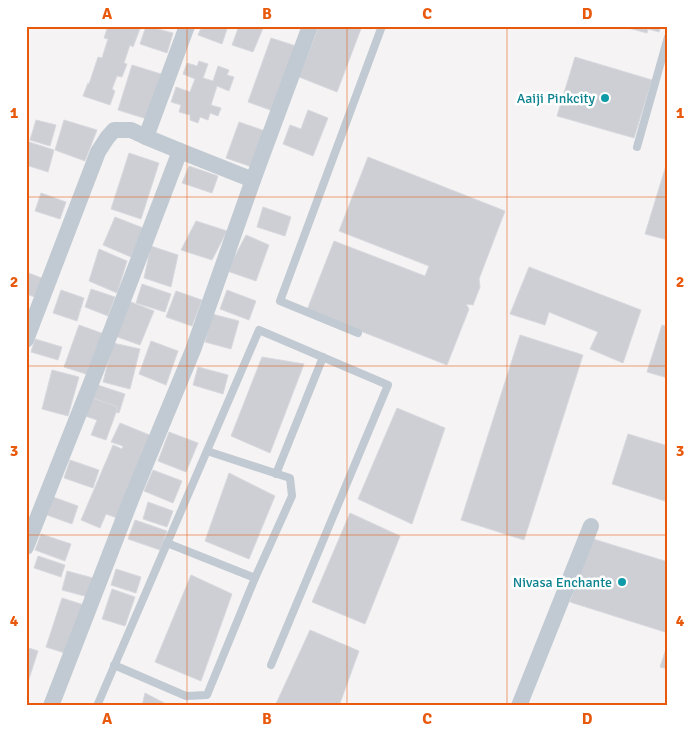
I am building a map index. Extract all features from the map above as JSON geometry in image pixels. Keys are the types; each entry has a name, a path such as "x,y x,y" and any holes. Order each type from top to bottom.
{"street":[{"path":"146,137 187,26"},
{"path":"51,706 132,497 193,350 252,180 310,26"},
{"path":"26,340 98,152 114,130 131,130 252,180"},
{"path":"26,547 108,341 180,150"},
{"path":"520,706 591,526"}],"lane":[{"path":"358,333 280,301 382,26"},
{"path":"637,147 668,37"},
{"path":"97,706 259,330 388,385 271,665"},
{"path":"276,474 323,357"},
{"path":"114,665 186,696 207,695 255,578 292,496 290,478 207,451"},
{"path":"167,543 255,578"}],"building":[{"path":"108,26 141,26 133,47 130,45 124,63 127,64 122,77 117,76 112,89 115,91 110,105 83,96 98,57 102,58 108,39 104,38"},
{"path":"146,26 173,33 167,53 140,44"},
{"path":"202,26 228,26 222,44 198,35"},
{"path":"239,26 264,26 253,52 232,45"},
{"path":"319,26 362,26 337,92 299,77"},
{"path":"628,26 661,26 659,32 648,29 647,33 628,28"},
{"path":"271,38 299,47 276,112 248,102"},
{"name":"Aaiji Pinkcity","path":"575,57 652,80 634,138 557,116"},
{"path":"199,61 208,64 203,78 213,81 218,66 229,70 227,75 234,77 229,91 217,86 211,105 221,108 218,116 210,113 208,120 200,117 198,123 190,120 190,115 179,112 181,105 171,102 176,87 190,92 195,79 183,74 187,63 197,66"},
{"path":"132,65 161,74 147,119 118,110"},
{"path":"308,110 328,118 313,156 283,144 290,125 301,129"},
{"path":"36,120 56,125 50,146 30,140"},
{"path":"64,120 97,130 85,161 55,150"},
{"path":"239,122 268,132 255,168 226,158"},
{"path":"26,141 54,150 48,172 26,165"},
{"path":"129,153 159,163 141,219 111,209"},
{"path":"368,157 505,211 479,279 480,287 473,305 466,304 469,309 447,365 307,310 334,241 425,276 429,266 339,231"},
{"path":"668,159 668,240 645,234"},
{"path":"189,166 218,176 212,193 182,183"},
{"path":"41,193 66,202 60,219 35,211"},
{"path":"263,207 291,217 285,236 257,227"},
{"path":"115,217 143,228 131,257 103,245"},
{"path":"196,221 227,231 212,260 181,250"},
{"path":"246,235 269,245 256,281 227,271"},
{"path":"151,246 178,255 171,287 144,278"},
{"path":"99,249 127,261 117,293 89,281"},
{"path":"529,267 641,310 623,363 590,349 598,332 549,312 545,325 510,314"},
{"path":"26,272 47,280 41,299 26,294"},
{"path":"142,284 171,294 165,312 136,303"},
{"path":"91,289 115,297 108,316 85,307"},
{"path":"61,290 84,298 77,321 53,313"},
{"path":"227,290 256,301 249,320 220,309"},
{"path":"176,291 202,300 192,326 166,317"},
{"path":"126,300 154,311 140,345 112,335"},
{"path":"212,314 239,321 231,349 205,342"},
{"path":"79,325 104,334 89,375 64,367"},
{"path":"662,325 668,327 668,378 647,372"},
{"path":"520,335 583,355 524,540 461,520"},
{"path":"35,339 62,347 58,360 31,352"},
{"path":"151,341 178,351 166,385 139,374"},
{"path":"113,343 140,349 130,389 103,382"},
{"path":"262,357 304,364 270,453 231,436"},
{"path":"198,367 228,375 223,394 193,385"},
{"path":"52,370 79,377 68,416 42,409"},
{"path":"98,385 125,394 119,413 91,404"},
{"path":"92,398 118,407 106,440 91,435 97,420 85,416"},
{"path":"397,408 445,428 412,524 358,499"},
{"path":"120,423 152,436 117,518 106,514 100,528 81,520 113,445 122,449 123,446 111,442"},
{"path":"169,432 198,443 186,472 158,461"},
{"path":"628,434 668,446 668,502 612,484"},
{"path":"70,460 99,470 93,488 64,478"},
{"path":"153,470 182,481 173,503 144,491"},
{"path":"229,473 275,496 249,559 205,541"},
{"path":"53,497 78,506 72,524 47,515"},
{"path":"148,502 173,511 167,527 143,519"},
{"path":"350,513 400,536 365,624 312,602"},
{"path":"135,520 167,531 160,550 128,539"},
{"path":"41,534 71,544 65,561 35,550"},
{"name":"Nivasa Enchante","path":"590,538 668,562 668,633 570,602"},
{"path":"38,556 65,565 61,577 34,568"},
{"path":"116,569 141,577 136,593 111,585"},
{"path":"67,571 93,578 88,597 62,590"},
{"path":"191,575 232,594 201,681 155,662"},
{"path":"112,589 135,597 125,626 102,619"},
{"path":"62,598 87,606 71,655 46,647"},
{"path":"310,630 359,651 339,706 275,706"},
{"path":"668,643 668,669 660,667"},
{"path":"26,647 38,651 28,682 26,682"},
{"path":"145,693 170,706 142,706"}],"place":[{"name":"Aaiji Pinkcity","path":"605,98"},
{"name":"Nivasa Enchante","path":"622,582"}]}
